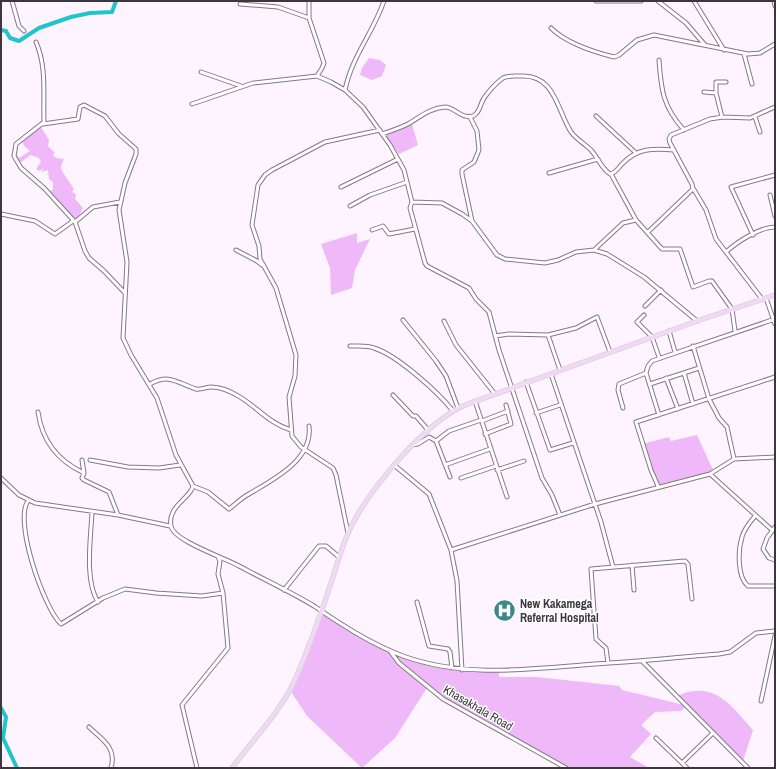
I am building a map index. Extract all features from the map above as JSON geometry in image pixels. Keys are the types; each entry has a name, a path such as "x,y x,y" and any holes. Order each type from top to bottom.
{"main road":[{"path":"232,768 290,690 321,612 348,533 372,492 412,445 428,430 458,408 697,320 775,295"}],"street":[{"path":"12,1 19,26 24,31"},
{"path":"309,1 309,18 324,63 316,76"},
{"path":"345,90 351,67 384,1"},
{"path":"596,1 641,1"},
{"path":"658,1 686,22 705,45"},
{"path":"694,1 724,50"},
{"path":"774,1 775,6"},
{"path":"240,4 278,7 309,18"},
{"path":"551,28 556,33 575,43 614,57 619,55 637,40 654,35 744,54 758,54 775,44"},
{"path":"36,42 42,58 44,71 43,124"},
{"path":"744,54 752,84"},
{"path":"659,60 664,98 673,118 684,130"},
{"path":"201,72 241,86"},
{"path":"192,104 252,83 316,76 345,90 363,107 398,158 408,182 412,202 410,208 420,249 427,266 469,288 476,299 488,312 542,478 552,495 560,516"},
{"path":"382,134 408,124 429,111 442,107 447,107 458,114 470,117 476,114 489,92 504,78 526,76 536,78 544,82 553,94 570,131 592,151 607,172 611,174 636,220 662,249 680,249 693,287 712,280 732,309 735,331"},
{"path":"722,117 716,93 716,82 726,82"},
{"path":"704,92 716,93"},
{"path":"125,293 87,255 74,221 44,188 21,168 14,156 16,144 43,124 78,119 80,107 84,105 105,116 119,134 134,146 136,154 120,202 119,210 127,262 123,338 130,355 150,384 157,398 163,420 180,465 193,486 208,492 229,509 240,500 283,474 304,450 310,436 309,426"},
{"path":"762,300 716,239 706,210 693,188 669,139 671,135 703,121 722,117 748,119 775,107"},
{"path":"596,116 636,153"},
{"path":"470,117 477,131 479,150 476,159 462,170 462,174 472,222"},
{"path":"755,117 760,132"},
{"path":"348,533 336,475 333,468 304,450 294,439 291,430 289,397 295,376 296,354 276,288 263,266 252,225 256,191 265,175 298,155 325,142 380,130"},
{"path":"611,174 636,153 652,148 674,150"},
{"path":"341,187 398,158"},
{"path":"549,173 598,160"},
{"path":"753,235 731,187 775,175"},
{"path":"350,206 370,195 408,182"},
{"path":"648,232 693,188"},
{"path":"770,195 775,216"},
{"path":"1,214 35,221 55,234 93,207 120,202"},
{"path":"412,202 442,203 472,222 494,251 505,258 545,263 558,260 576,252 594,250 614,257 661,290 697,320"},
{"path":"594,250 623,223 636,220"},
{"path":"372,230 383,226 389,234 415,229"},
{"path":"726,252 736,244 764,229 775,227"},
{"path":"236,250 257,261 263,266"},
{"path":"645,306 661,290"},
{"path":"766,298 775,324"},
{"path":"644,315 637,322 652,337 659,357"},
{"path":"495,336 509,334 548,335 576,328 597,316 610,352"},
{"path":"659,415 646,373 650,363 659,357 774,319"},
{"path":"403,320 436,361 446,376 458,408"},
{"path":"444,321 456,345 495,394"},
{"path":"670,331 675,352"},
{"path":"548,335 560,370"},
{"path":"350,346 375,348 388,354 433,388 453,411"},
{"path":"693,346 709,399 719,418 727,426 734,459"},
{"path":"650,384 699,368"},
{"path":"623,408 618,390 619,384 646,373"},
{"path":"684,373 693,404"},
{"path":"551,374 560,405 595,504 613,567"},
{"path":"658,486 635,424 637,421 775,377"},
{"path":"150,384 159,379 166,378 196,389 211,387 220,389 239,396 279,426 291,430"},
{"path":"666,378 678,409"},
{"path":"526,382 550,450 573,443"},
{"path":"393,395 413,416 416,416 428,430"},
{"path":"475,402 506,497"},
{"path":"485,434 510,426 512,421 506,405"},
{"path":"536,413 560,405"},
{"path":"38,412 42,432 48,445 61,458 84,473"},
{"path":"436,441 449,431 508,412"},
{"path":"412,445 418,444 429,437 436,441 450,477"},
{"path":"445,465 490,449"},
{"path":"451,550 595,504 658,486 710,474 734,459 775,457"},
{"path":"82,460 84,473 82,478 109,492 118,515"},
{"path":"90,460 128,467 159,468 180,465"},
{"path":"498,470 524,461"},
{"path":"394,465 429,494 451,550 457,581 462,670"},
{"path":"461,478 496,466"},
{"path":"710,474 772,530"},
{"path":"1,478 19,495 43,504 118,515 170,526 173,531 185,540 218,557 239,565 314,606 321,612 390,651 421,661 462,670 509,671 728,653 752,634 775,631"},
{"path":"170,526 175,509 191,491 193,486"},
{"path":"29,500 25,506 24,525 31,561 50,611 54,619 61,624 112,593 125,589 202,596 223,593"},
{"path":"92,512 90,578 94,596 98,602"},
{"path":"755,516 744,530 740,544 742,579 748,586 775,586"},
{"path":"775,527 764,544 763,549 769,558 775,560"},
{"path":"284,590 321,545 328,547 339,557"},
{"path":"197,768 182,705 228,648 223,593 218,574 220,561 218,557"},
{"path":"608,663 606,648 596,639 592,569 687,562 692,599"},
{"path":"632,565 634,590"},
{"path":"417,602 429,646 448,649 451,655 452,668"},
{"path":"760,701 775,636"},
{"name":"Khasakhala Road","path":"390,651 399,663 443,699 566,768"},
{"path":"642,661 748,768"},
{"path":"89,727 111,748 113,758 112,768"},
{"path":"682,763 713,733"},
{"path":"656,738 687,768"}],"shaded area":[{"path":"369,58 380,60 386,65 382,76 372,80 360,75 362,68"},
{"path":"412,124 418,145 399,154 385,134"},
{"path":"41,127 49,140 48,146 55,153 53,155 56,158 64,159 61,166 62,171 74,189 72,192 76,194 75,199 83,208 79,216 74,219 49,191 53,190 53,182 49,179 48,170 41,172 44,168 39,171 36,169 41,162 39,158 31,155 21,162 17,160 15,155 17,147 17,155 19,158 30,151 24,146 22,141 33,130"},
{"path":"357,233 357,243 370,239 355,270 352,288 331,295 330,268 321,244"},
{"path":"697,435 714,472 658,486 642,444 669,437 671,441"},
{"path":"321,613 389,651 454,669 499,671 499,677 537,677 619,686 622,690 680,704 682,702 678,697 686,692 704,691 713,693 728,703 753,730 743,761 688,705 681,711 655,712 641,725 651,734 630,757 649,768 571,768 463,711 427,688 395,738 362,768 307,716 290,690"}],"waterway":[{"path":"1,30 6,31 10,38 19,41 39,28 71,17 90,13 112,12 116,1"},
{"path":"1,708 6,717 3,738 17,768"}],"place":[{"name":"New Kakamega Referral Hospital","path":"504,611"}]}
